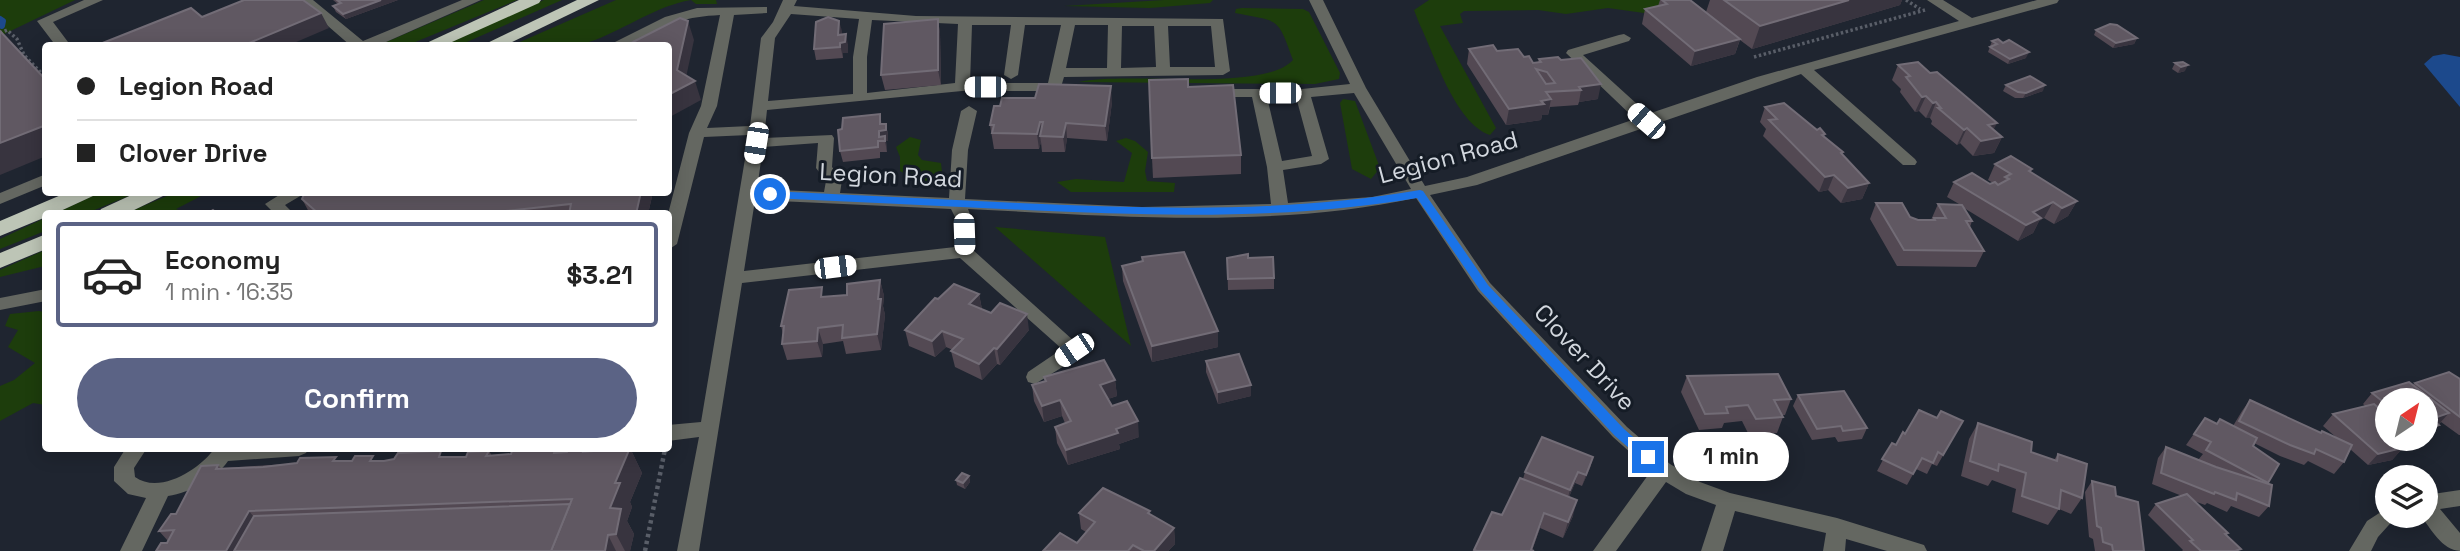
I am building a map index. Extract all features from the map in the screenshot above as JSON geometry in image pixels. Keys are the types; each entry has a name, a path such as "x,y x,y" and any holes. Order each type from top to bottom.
{"highway":[{"path":"437,42 533,0"},
{"path":"498,42 591,0"},
{"path":"44,210 77,196"},
{"path":"117,210 147,196"},
{"path":"0,229 42,211"},
{"path":"0,261 42,243"}],"street":[{"path":"61,42 44,21 96,0"},
{"path":"305,0 357,42"},
{"path":"372,42 474,0"},
{"name":"Clover Drive","path":"1317,0 1359,88 1420,194 1484,287 1620,432 1663,470 1693,488 1728,501 1837,527 1916,551"},
{"name":"Legion Road","path":"748,194 1142,212 1280,209 1372,202 1420,194 1471,181 1803,68 2032,2 2052,0"},
{"path":"623,42 687,14 765,5 760,24 768,38"},
{"path":"688,551 757,137 768,38 780,23 788,5 866,16 965,20 1218,22 1223,71 1056,73"},
{"path":"1931,5 1969,22"},
{"path":"672,229 697,133 709,106 728,10"},
{"path":"860,98 860,57 866,16"},
{"path":"962,87 965,20"},
{"path":"1011,75 1019,21"},
{"path":"760,106 962,87 1054,87 1069,22"},
{"path":"1114,72 1115,22"},
{"path":"1161,22 1163,72"},
{"path":"1624,37 1573,53 1646,121"},
{"path":"1803,68 1909,162"},
{"path":"1190,93 1302,93 1359,88"},
{"path":"1258,93 1275,167 1280,209"},
{"path":"1275,167 1321,159 1302,93"},
{"path":"969,111 960,150 957,202 963,217 964,252 1074,350 1035,377"},
{"path":"697,133 827,138 824,169 834,180 831,196"},
{"path":"0,199 42,181"},
{"path":"281,210 273,204 290,196"},
{"path":"734,278 964,252"},
{"path":"0,304 42,296"},
{"path":"672,439 710,428"},
{"path":"134,452 123,472 125,481 132,488 160,491 190,481 205,472 223,452"},
{"path":"1604,551 1663,470"},
{"path":"131,551 160,491"},
{"path":"2438,503 2460,498"},
{"path":"1713,551 1728,501"},
{"path":"2438,519 2460,544"},
{"path":"2360,551 2375,526"},
{"path":"1834,551 1837,527"}],"path":[{"path":"1754,57 1931,5"},
{"path":"0,33 7,30 18,41 24,55 42,74"},
{"path":"6,44 18,41"},
{"path":"645,551 665,452"}],"green space":[{"path":"0,0 75,0 0,36"},
{"path":"484,0 517,0 415,42 386,42"},
{"path":"544,0 562,0 467,42 447,42"},
{"path":"616,0 691,0 666,7 588,42 520,42"},
{"path":"691,0 716,0 717,4 696,4"},
{"path":"1213,0 1210,3 1150,8 1064,6"},
{"path":"1429,0 1667,0 1669,7 1644,13 1608,8 1566,14 1538,10 1464,11 1460,14 1463,23 1440,26 1496,128 1490,135 1466,117 1439,70 1414,10"},
{"path":"1236,9 1303,9 1309,12 1340,73 1339,79 1315,84 1079,82 1101,79 1225,79 1277,70 1293,60 1284,35 1275,23 1235,13"},
{"path":"1343,99 1355,101 1380,168 1371,179 1352,169 1340,103"},
{"path":"910,137 921,140 918,155 922,160 941,163 942,172 938,179 919,182 900,171 900,157 896,147"},
{"path":"1126,138 1135,141 1148,152 1145,171 1147,181 1175,183 1174,192 1071,192 1057,182 1076,179 1124,182 1132,153 1116,141"},
{"path":"93,196 129,196 94,210 63,210"},
{"path":"167,196 201,196 176,209 179,210 134,210"},
{"path":"42,219 42,232 0,249 0,239"},
{"path":"995,227 1105,237 1131,346"},
{"path":"42,251 42,267 0,277 0,270"},
{"path":"42,312 42,404 33,403 0,421 0,386 14,380 35,363 8,347 18,330 5,326 10,314"}],"water":[{"path":"2444,54 2460,57 2460,107 2424,64 2433,56"}],"building":[{"path":"244,0 303,0 321,13 252,42 105,42 191,8 202,17"},
{"path":"337,0 381,0 343,14 333,6 341,3"},
{"path":"1662,0 1690,0 1740,39 1695,51 1645,9 1667,4"},
{"path":"1724,0 1849,0 1760,26"},
{"path":"828,17 839,21 838,35 846,34 845,42 840,43 840,47 814,49 816,22"},
{"path":"680,18 688,21 677,70 695,81 672,93 672,42 633,42"},
{"path":"938,19 938,70 881,75 884,24"},
{"path":"2110,24 2117,25 2137,38 2116,43 2096,30"},
{"path":"0,31 42,76 42,127 0,143"},
{"path":"1998,39 2003,43 2009,40 2029,52 2010,59 1990,47 1997,44 1992,41"},
{"path":"1493,45 1497,51 1518,49 1524,57 1529,56 1533,63 1541,62 1539,59 1558,57 1561,60 1581,58 1601,84 1579,87 1581,90 1546,92 1551,99 1541,101 1544,104 1509,109 1469,49","holes":["1536,69 1547,72 1555,83 1546,84"]},
{"path":"1918,62 1930,73 1937,72 1997,123 1988,125 2002,137 1981,141 1938,108 1941,108 1936,102 1933,103 1926,96 1922,97 1906,77 1910,76 1898,65"},
{"path":"2183,62 2188,65 2181,67 2175,63"},
{"path":"2030,76 2045,85 2026,93 2006,85"},
{"path":"1188,79 1188,87 1233,85 1241,155 1152,158 1149,80"},
{"path":"1039,84 1111,86 1105,126 1066,123 1063,137 1040,136 1043,122 1040,122 1037,134 992,133 994,125 990,125 994,106 1000,106 1002,98 1035,98"},
{"path":"1784,103 1817,130 1820,128 1825,134 1822,135 1843,152 1841,153 1869,183 1848,188 1834,175 1825,177 1769,120 1777,119 1765,107"},
{"path":"880,114 880,124 886,124 886,130 879,131 879,137 885,136 885,141 878,141 878,147 840,151 838,130 842,129 843,118"},
{"path":"2011,156 2032,169 2029,171 2077,201 2062,208 2053,202 2033,212 2041,218 2026,225 1954,182 1972,173 1990,184 1995,182 1998,185 2009,179 2005,177 2011,174 1995,164"},
{"path":"303,196 640,196 637,210 570,210 571,204 515,210 314,210 302,199"},
{"path":"1876,203 1902,203 1910,217 1918,220 1946,218 1938,204 1962,205 1972,221 1966,221 1984,251 1904,250"},
{"path":"1184,252 1218,331 1152,346 1122,266 1143,261 1142,257"},
{"path":"1248,254 1248,258 1273,257 1274,278 1228,279 1227,258"},
{"path":"880,280 877,334 842,338 843,325 818,328 817,341 782,344 784,326 781,326 789,290 822,287 821,297 847,295 847,284"},
{"path":"954,284 979,294 969,304 991,313 1000,303 1027,314 997,349 994,348 979,364 951,351 963,339 942,331 932,341 905,330 935,298 938,299"},
{"path":"1239,354 1251,385 1218,392 1206,361"},
{"path":"1104,360 1115,380 1100,385 1112,406 1127,401 1138,421 1116,429 1118,433 1066,450 1055,427 1071,421 1060,400 1042,406 1032,385 1046,381 1044,377"},
{"path":"2449,372 2460,379 2460,417 2438,400 2438,388 2422,388 2415,383"},
{"path":"1778,374 1791,399 1774,400 1783,417 1756,419 1748,405 1726,407 1728,413 1705,414 1687,376"},
{"path":"2409,382 2417,388 2389,388"},
{"path":"1844,391 1867,428 1843,431 1841,426 1817,429 1798,395"},
{"path":"2250,400 2352,445 2344,462 2316,449 2314,454 2290,445 2239,421"},
{"path":"2438,404 2449,413 2438,417"},
{"path":"2375,405 2375,451 2333,414"},
{"path":"1919,410 1937,418 1941,411 1963,421 1943,455 1938,452 1933,463 1922,458 1913,474 1882,459 1892,443 1896,445 1903,432 1905,434"},
{"path":"2205,418 2217,424 2220,419 2257,438 2253,446 2279,464 2268,483 2206,450 2211,442 2194,434"},
{"path":"1978,423 2032,442 2031,452 2057,461 2058,454 2087,464 2082,498 2061,490 2059,509 2022,496 2026,473 1999,464 1998,471 1970,461"},
{"path":"1542,437 1593,457 1586,475 1578,472 1570,490 1525,472"},
{"path":"2166,447 2272,485 2269,506 2237,493 2236,500 2215,492 2214,494 2161,473"},
{"path":"420,452 441,452 439,457 466,457 468,452 488,452 486,456 628,452 615,483 620,483 610,508 621,509 616,534 608,535 605,551 551,551 572,499 249,511 226,551 156,551 161,543 167,543 174,530 159,531 171,514 176,514 201,466 218,465 216,469 263,467 297,463 300,458 336,457 333,461 352,461 355,456 373,456 370,461 384,461 394,459 398,453"},
{"path":"962,473 969,476 963,483 956,480"},
{"path":"1520,478 1577,500 1568,522 1544,513 1531,550 1534,551 1474,550 1492,512 1502,515"},
{"path":"2092,481 2115,487 2116,496 2138,502 2144,551 2113,551 2112,545 2103,542 2101,528 2097,526"},
{"path":"1103,488 1150,511 1148,513 1174,528 1154,551 1144,551 1133,545 1128,551 1043,551 1060,533 1077,543 1095,522 1079,513"},
{"path":"2187,494 2241,549 2201,551 2156,504"},
{"path":"570,504 551,551 234,551 254,516"}],"waterway":[{"path":"0,19 3,21 2,26"}],"route":[{"path":"770,194 1142,212 1280,209 1372,202 1420,194 1484,287 1620,432 1648,457"}]}
